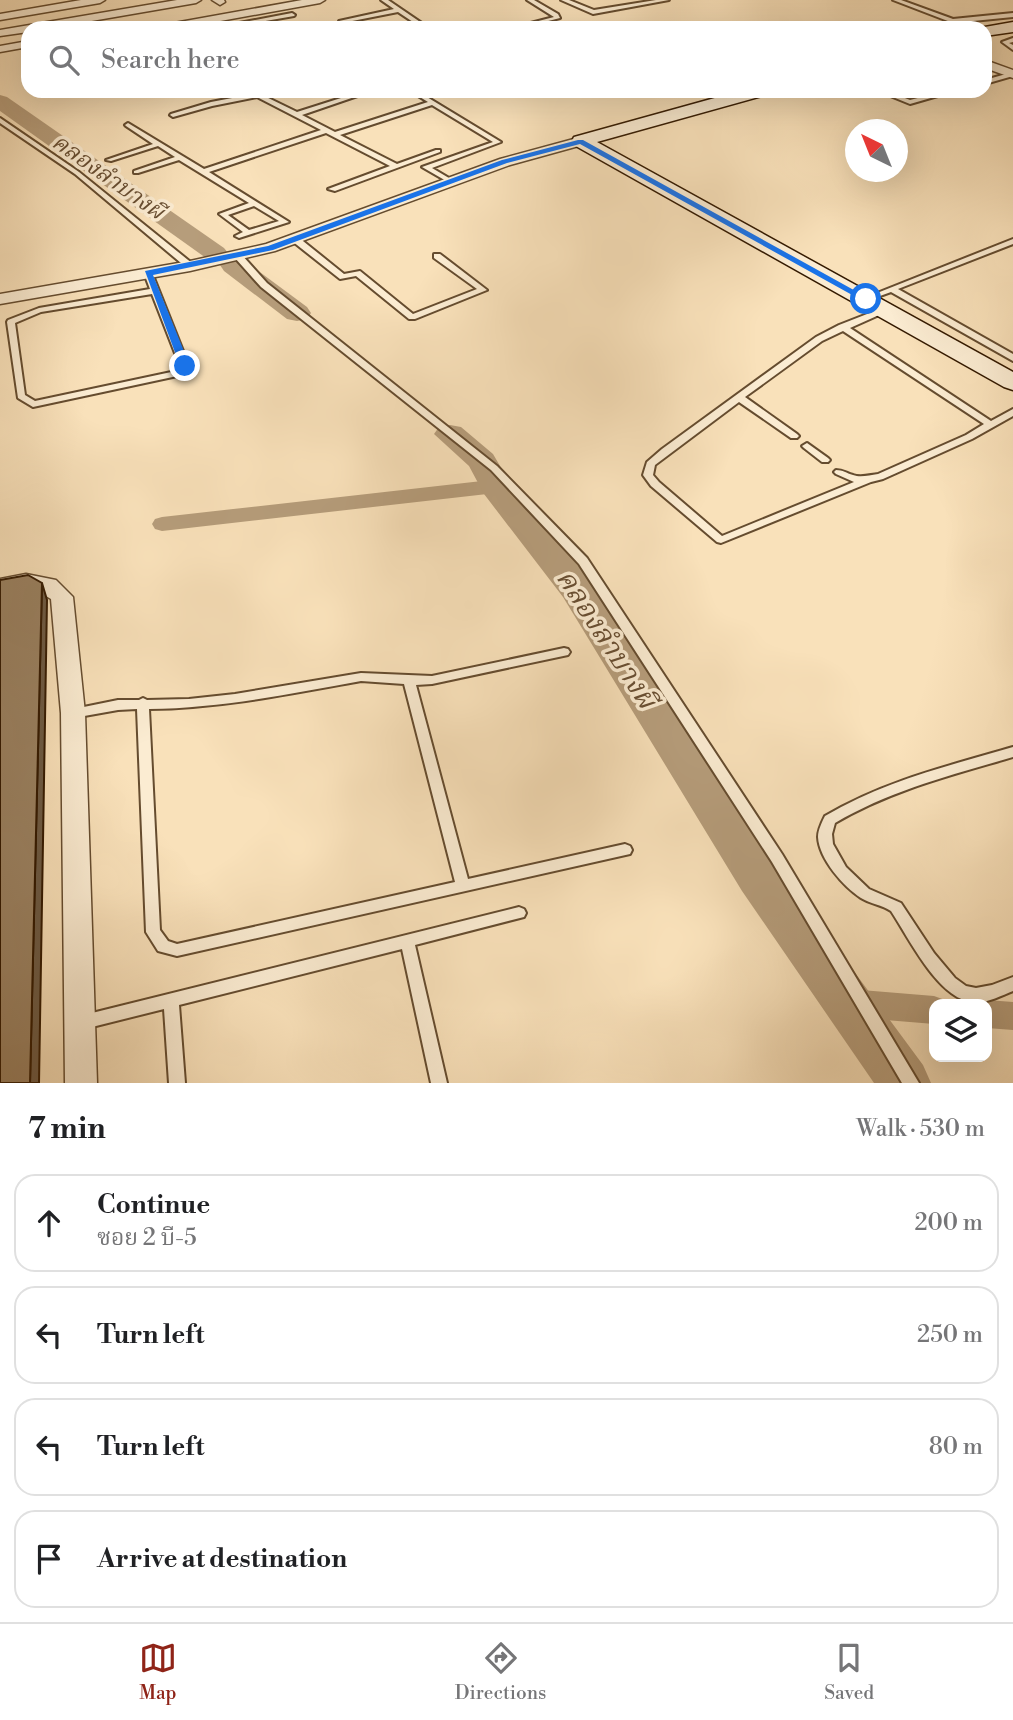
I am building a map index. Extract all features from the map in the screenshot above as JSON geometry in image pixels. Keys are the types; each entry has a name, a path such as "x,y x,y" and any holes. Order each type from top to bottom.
{"street":[{"path":"0,16 100,0"},
{"path":"77,21 155,11 196,0"},
{"path":"217,21 320,0"},
{"path":"71,5 85,19"},
{"path":"0,16 21,31"},
{"path":"992,30 1013,27"},
{"path":"0,33 21,34"},
{"path":"0,49 21,36"},
{"path":"992,66 1013,74"},
{"path":"0,299 238,256 295,239 505,162 735,98"},
{"path":"581,141 881,299 1013,382"},
{"path":"0,586 37,580 52,585 62,597 73,713 81,1083"}],"lane":[{"path":"384,0 416,21"},
{"path":"530,0 557,18 544,21"},
{"path":"564,0 593,12 666,0"},
{"path":"896,0 953,21 1013,15"},
{"path":"342,21 400,10"},
{"path":"257,21 292,15"},
{"path":"1013,40 1005,42 1013,48"},
{"path":"992,80 1013,74"},
{"path":"173,115 239,98"},
{"path":"266,98 396,166"},
{"path":"298,114 347,98"},
{"path":"424,98 498,142 426,168"},
{"path":"896,98 905,102 922,98"},
{"path":"336,134 432,103"},
{"path":"0,120 76,173 190,265"},
{"path":"128,125 285,222 239,236"},
{"path":"204,171 327,130"},
{"path":"109,160 159,144"},
{"path":"332,189 438,151"},
{"path":"136,172 181,157"},
{"path":"412,161 450,181"},
{"path":"248,233 223,214 255,203"},
{"path":"295,239 343,277 357,273 412,317 483,290 437,256"},
{"path":"1013,242 881,299 842,327 810,345 738,397 650,464 648,475 721,540 931,454 1013,412"},
{"path":"238,256 264,285 494,468 583,561 778,858 911,1083"},
{"path":"148,273 185,366 179,373 33,404 21,396 11,322 39,310 155,291"},
{"path":"881,299 1013,358"},
{"path":"842,327 990,424"},
{"path":"738,397 794,436"},
{"path":"807,446 825,460"},
{"path":"839,472 851,478 871,478"},
{"path":"73,713 143,703 189,704 235,699 371,676 409,682 432,680 564,652"},
{"path":"409,682 463,886"},
{"path":"143,703 153,932 163,946 177,950 625,850"},
{"path":"1013,752 877,795 850,807 830,820 825,837 833,859 851,885 872,897 886,898 896,907 952,985 967,995 983,995 1013,984"},
{"path":"81,1022 519,913"},
{"path":"407,941 439,1083"},
{"path":"171,1000 177,1083"}],"building":[{"path":"28,575 42,583 30,1083 0,1083 0,580"}],"waterway":[{"name":"คลองลำบางผี","path":"0,101 215,253"},
{"name":"คลองลำบางผี","path":"233,265 297,313"},
{"name":"คลองลำบางผี","path":"450,434 482,461 496,487 576,588 758,877 905,1083"},
{"path":"162,524 496,487"},
{"path":"849,1003 929,1010"},
{"path":"992,1014 1013,1016"}],"route":[{"path":"185,366 148,273 270,248 458,178 581,141 866,299"}]}
